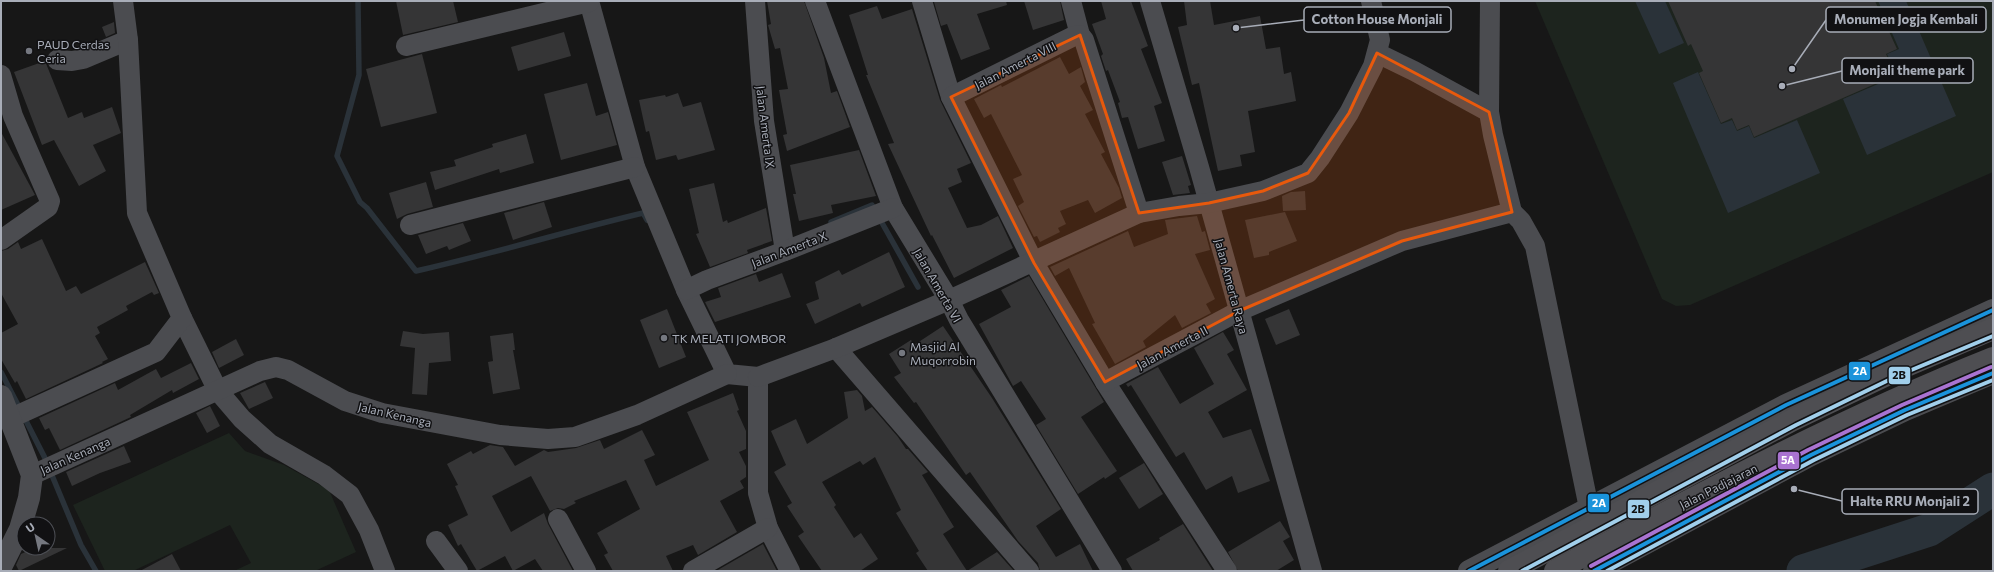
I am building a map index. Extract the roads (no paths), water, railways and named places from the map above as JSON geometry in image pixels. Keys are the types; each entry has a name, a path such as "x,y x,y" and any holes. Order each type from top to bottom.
{"highway":[{"name":"Jalan Padjajaran","path":"1509,571 1793,420 1895,371 1993,330"},
{"name":"Jalan Padjajaran","path":"1555,571 1695,507 1832,428 1993,358"}],"street":[{"path":"123,1 128,40 137,212 182,318 218,391 242,419 270,444 324,475 350,495 369,530 385,571"},
{"path":"406,46 588,1 634,167 686,290 727,374 758,377 836,348 949,300 1034,263 1139,213 1178,206 1209,203 1263,191 1308,173 1320,158 1349,113 1373,66 1380,40 1371,1"},
{"name":"Jalan Amerta IX","path":"755,1 764,121 785,251"},
{"name":"Jalan Amerta VI","path":"815,1 893,208 949,300 959,320 1112,571"},
{"path":"922,1 951,97 1034,263 1104,382 1227,571"},
{"path":"1071,1 1080,35 1084,40 1139,213"},
{"name":"Jalan Amerta Raya","path":"1150,1 1209,203 1312,571"},
{"path":"1490,1 1489,112 1493,135 1512,212 1521,221 1535,246 1589,508"},
{"name":"Jalan Amerta VIII","path":"951,97 1074,36 1080,35"},
{"path":"57,60 72,61 83,59 128,40"},
{"path":"1377,53 1414,71 1489,112"},
{"path":"1,76 13,116 50,201 48,207 1,240"},
{"path":"410,225 634,167"},
{"name":"Jalan Amerta X","path":"686,290 707,280 893,208"},
{"name":"Jalan Amerta II","path":"1104,382 1239,311 1402,241 1512,212"},
{"path":"1469,571 1786,405 1993,310"},
{"path":"10,418 156,352 182,318"},
{"path":"836,348 1029,571"},
{"name":"Jalan Kenanga","path":"32,475 260,371 276,368 288,370 345,401 382,413 500,436 548,439 575,438 636,414 727,374"},
{"path":"1594,571 1695,507 1811,455 1905,410 1993,373"},
{"path":"758,377 758,493 768,528 790,571"},
{"path":"1,396 32,475 29,498 20,529 1,567"},
{"path":"558,519 586,571"},
{"path":"693,571 768,528"},
{"path":"436,541 458,571"}],"waterway":[{"path":"358,1 359,75 337,156 360,202 367,208 416,271 643,213 647,220"},
{"path":"831,222 872,205 918,287"},
{"path":"1,372 18,405"},
{"path":"24,417 47,462"},
{"path":"51,473 81,545 96,571"},
{"path":"1803,571 1929,530 1993,489"}],"place":[{"name":"Cotton House Monjali","path":"1236,28"},
{"name":"PAUD Cerdas Ceria","path":"29,51"},
{"name":"Monumen Jogja Kembali","path":"1792,69"},
{"name":"Monjali theme park","path":"1782,86"},
{"name":"TK MELATI JOMBOR","path":"664,338"},
{"name":"Masjid Al Muqorrobin","path":"902,353"},
{"name":"Halte RRU Monjali 2","path":"1794,489"}]}
